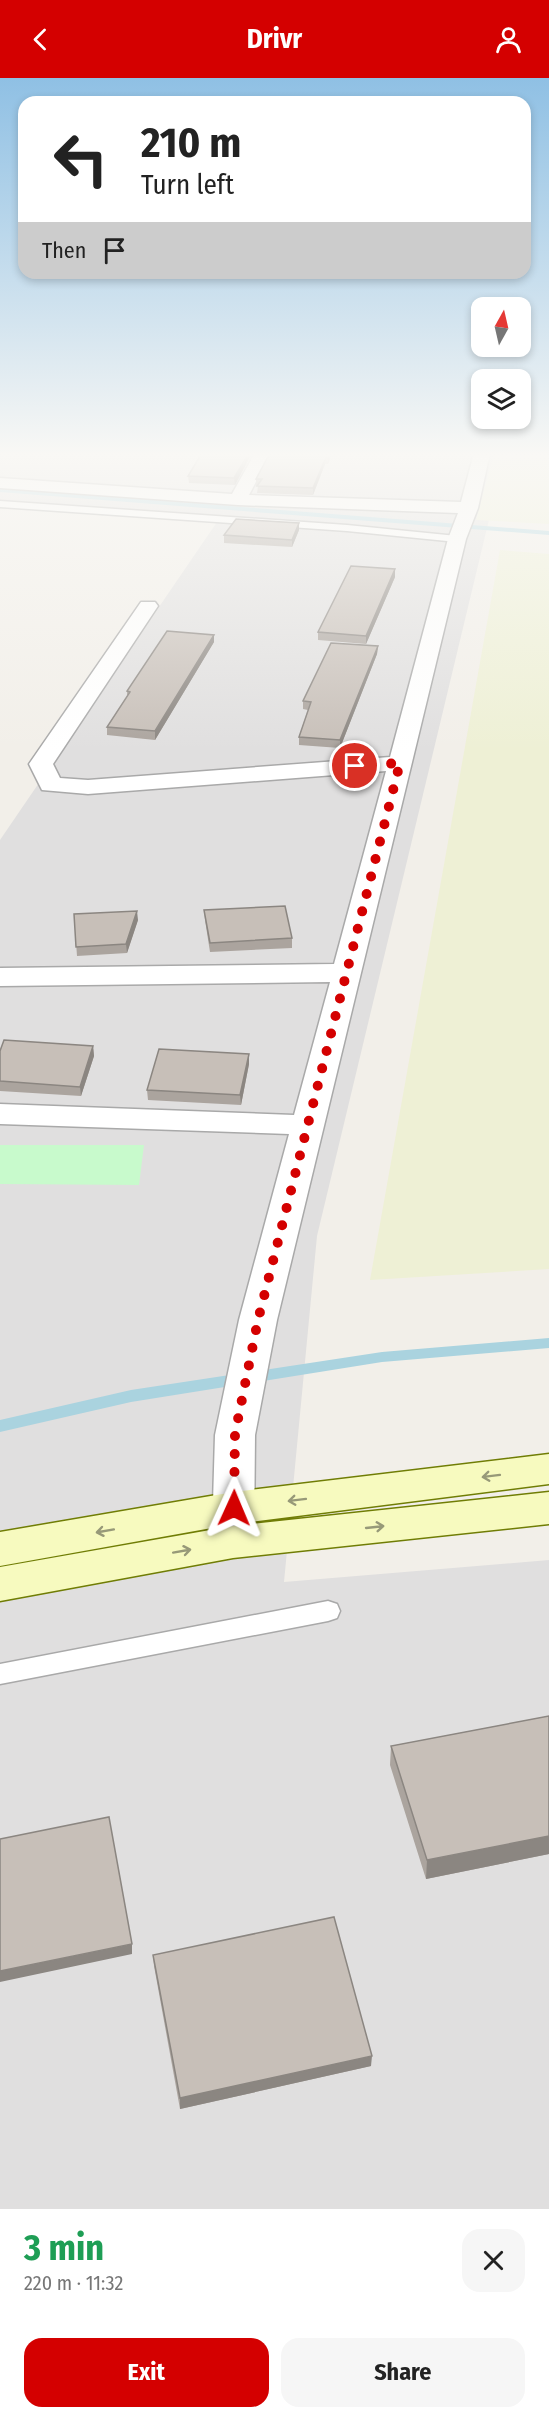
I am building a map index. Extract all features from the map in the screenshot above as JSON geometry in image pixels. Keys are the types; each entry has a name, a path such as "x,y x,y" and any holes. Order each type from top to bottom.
{"main road":[{"path":"0,1584 233,1525 549,1469"},
{"path":"0,1549 233,1525 549,1508"}],"street":[{"path":"233,1525 237,1423 258,1320 454,552"},
{"path":"148,606 41,764 51,785 88,787 400,763"},
{"path":"0,976 346,973"},
{"path":"0,1114 307,1125"}],"lane":[{"path":"0,1674 328,1611"}],"shaded area":[{"path":"196,552 481,552 317,1236 284,1582 549,1560 549,2209 0,2209 0,840"}],"green space":[{"path":"500,552 549,554 549,1269 370,1280"},
{"path":"0,1145 144,1145 139,1185 0,1184"}],"building":[{"path":"351,566 395,569 366,636 318,632"},
{"path":"167,631 214,635 155,731 107,727 130,692 127,691"},
{"path":"331,643 378,646 340,740 299,737 311,702 303,701"},
{"path":"285,906 292,938 210,943 204,910"},
{"path":"137,911 126,944 76,947 74,914"},
{"path":"4,1040 93,1046 80,1087 0,1081 0,1051"},
{"path":"159,1049 249,1054 240,1095 147,1090"},
{"path":"549,1716 549,1836 427,1860 391,1746"},
{"path":"109,1817 132,1944 0,1971 0,1839"},
{"path":"334,1917 372,2056 180,2098 153,1955"}],"waterway":[{"path":"0,1426 131,1396 382,1357 549,1343"}],"route":[{"path":"234,1508 235,1434 258,1320 400,763 355,766"}]}
